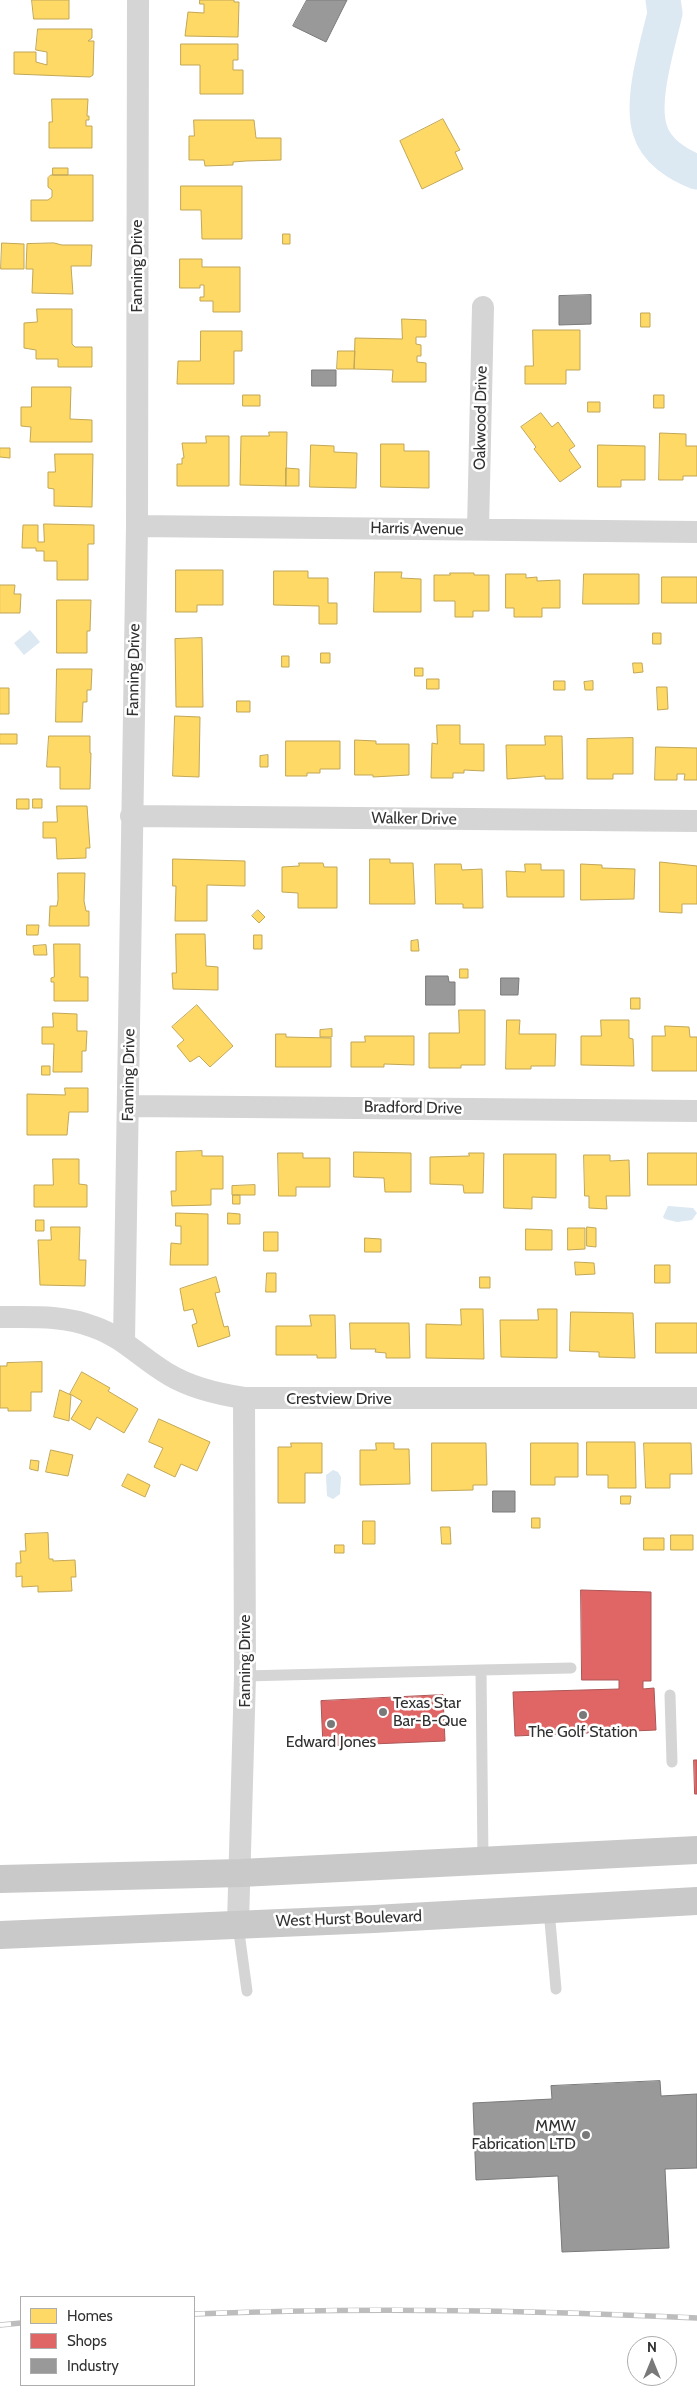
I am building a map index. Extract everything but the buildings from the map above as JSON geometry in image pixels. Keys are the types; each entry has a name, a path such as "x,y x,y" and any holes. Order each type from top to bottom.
{"main road":[{"path":"0,1879 241,1874 697,1850"},
{"name":"West Hurst Boulevard","path":"0,1935 549,1910 697,1901"}],"street":[{"name":"Fanning Drive","path":"124,1341 137,526 138,0"},
{"name":"Oakwood Drive","path":"478,529 483,307"},
{"name":"Harris Avenue","path":"137,526 697,532"},
{"name":"Walker Drive","path":"131,816 697,821"},
{"name":"Bradford Drive","path":"129,1106 697,1111"},
{"name":"Crestview Drive","path":"0,1317 74,1320 95,1327 124,1341 168,1374 217,1394 244,1398 697,1398"},
{"name":"Fanning Drive","path":"238,1923 246,1676 244,1398"}],"lane":[{"path":"246,1676 571,1668"},
{"path":"481,1670 483,1860"},
{"path":"670,1695 672,1762"},
{"path":"549,1910 556,1988"},
{"path":"238,1923 247,1991"}],"shaded area":[{"path":"30,630 40,642 24,655 14,643"},
{"path":"668,1206 693,1208 697,1213 692,1220 677,1222 663,1217"},
{"path":"333,1470 338,1472 341,1477 340,1494 333,1499 327,1496 326,1475"}],"waterway":[{"path":"663,0 665,13 651,72 647,118 653,138 662,151 675,161 697,172"}],"railway":[{"path":"195,2314 446,2310 697,2318"},
{"path":"0,2325 20,2323"}],"place":[{"name":"Texas Star Bar-B-Que","path":"383,1712"},
{"name":"The Golf Station","path":"583,1715"},
{"name":"Edward Jones","path":"331,1724"},
{"name":"MMW Fabrication LTD","path":"586,2135"}]}
